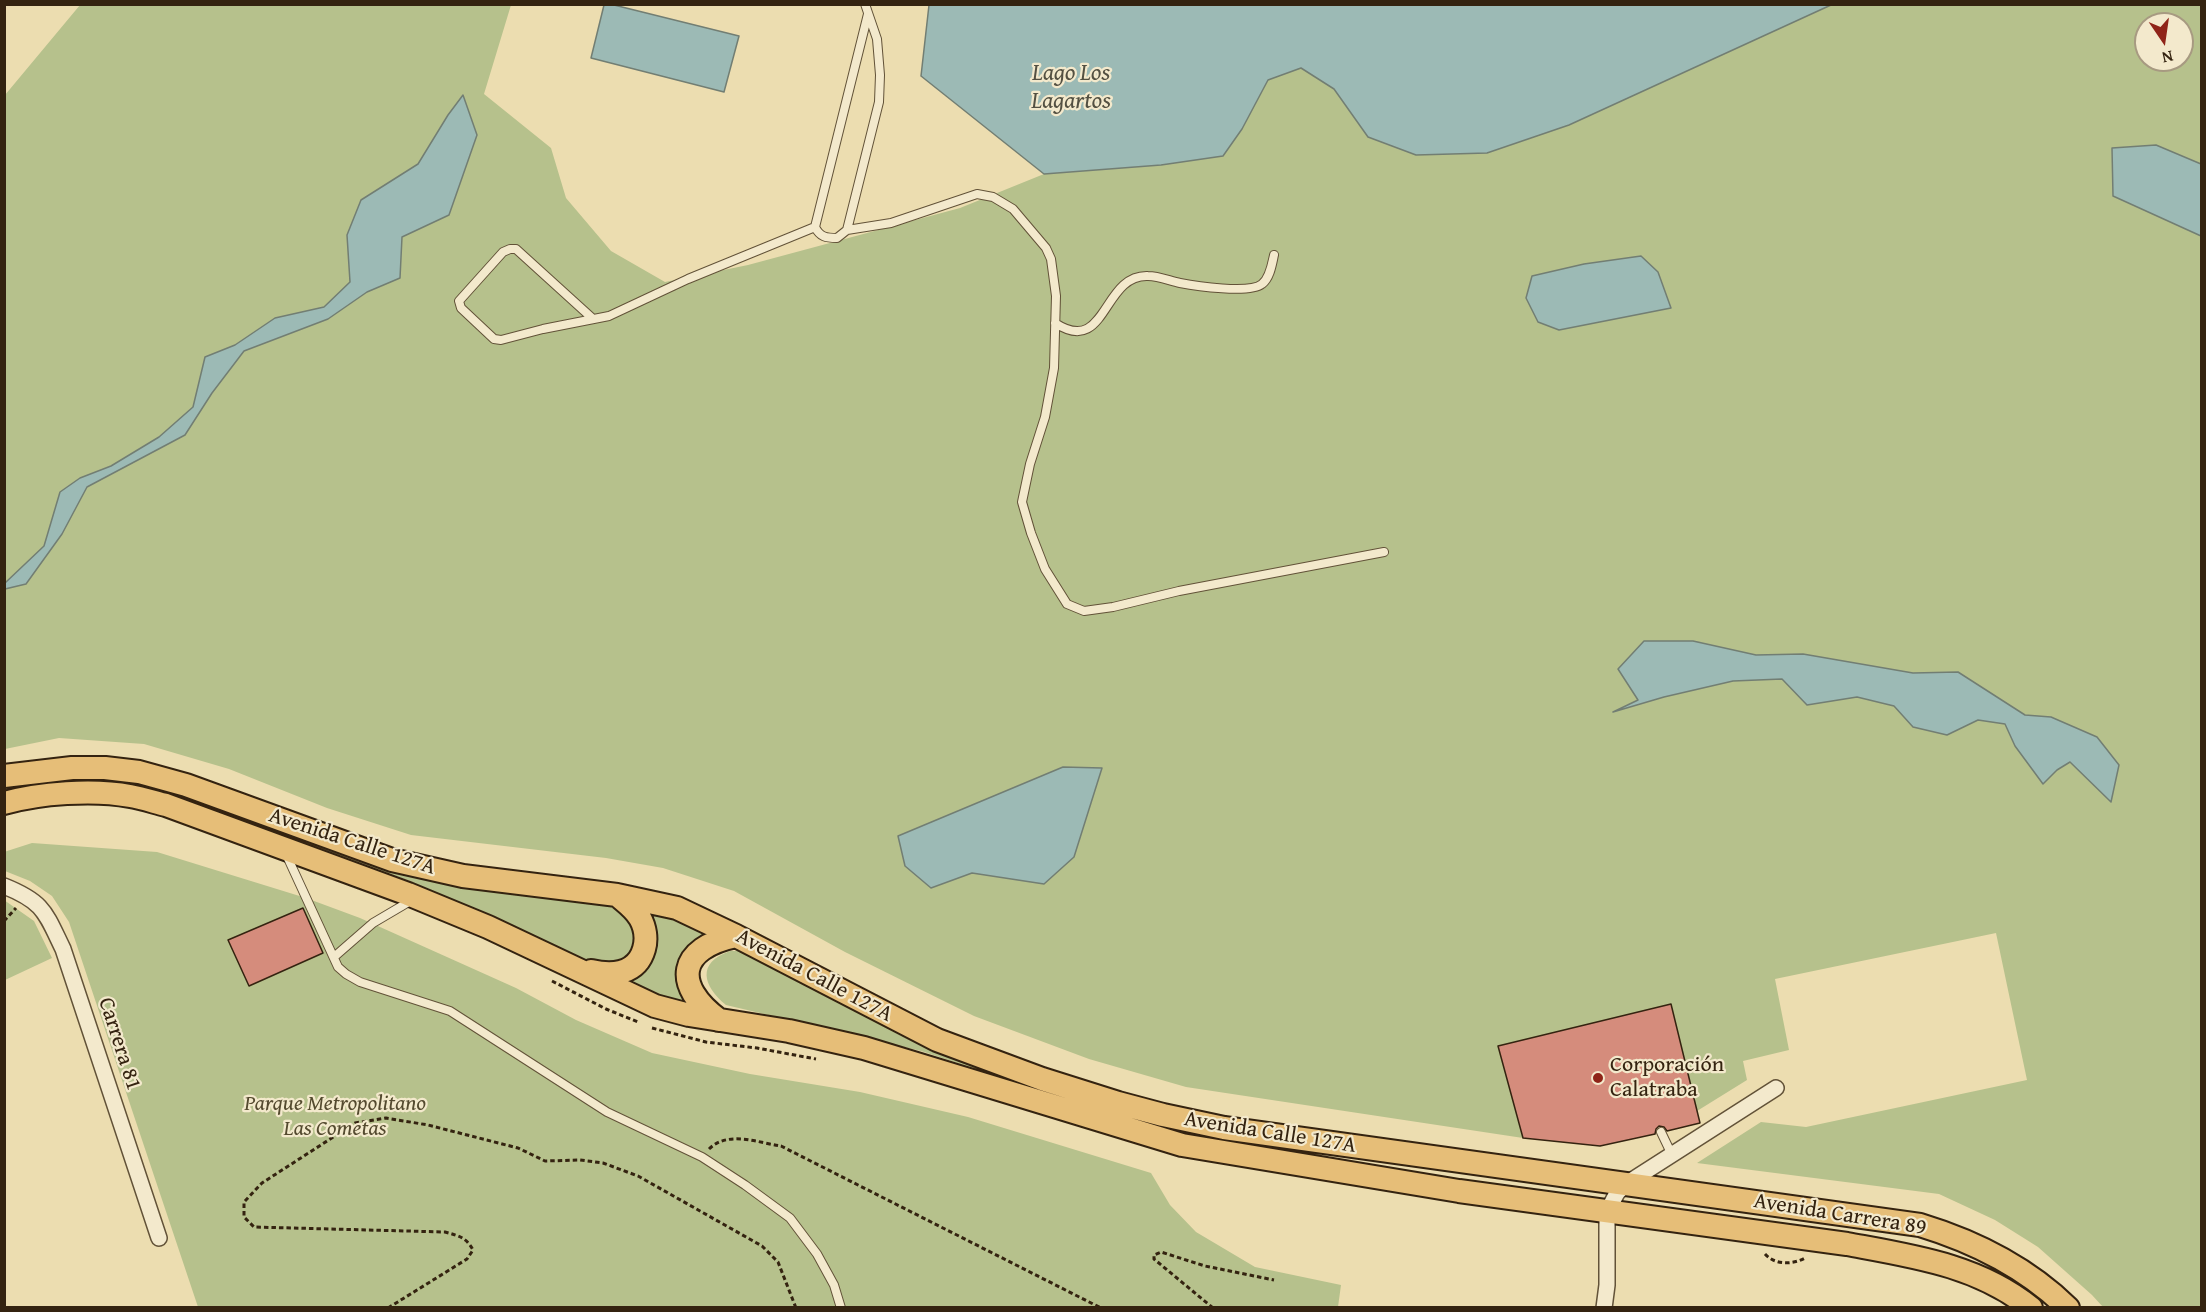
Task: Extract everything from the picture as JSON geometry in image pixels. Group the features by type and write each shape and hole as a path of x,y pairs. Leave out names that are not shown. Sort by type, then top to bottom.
{"main road":[{"name":"Avenida Calle 127A","path":"4,776 72,768 105,768 138,772 186,785 392,860 422,868 509,883 617,895 677,908 937,1040 1042,1079 1162,1115 1224,1128 1626,1184"},
{"name":"Avenida Calle 127A","path":"4,803 46,796 108,793 166,805 416,897 488,927 655,1006 689,1016 789,1030 864,1048 1182,1145 1448,1190 1607,1212"},
{"path":"578,969 618,973 633,968 642,958 646,942 644,926 633,909 617,895"},
{"path":"719,1020 694,998 688,975 690,965 699,951 710,944 736,936"},
{"name":"Avenida Carrera 89","path":"1626,1184 1920,1225 1972,1244 2008,1262 2028,1274 2068,1308"},
{"name":"Avenida Carrera 89","path":"1607,1212 1847,1244 1910,1255 1963,1269 1986,1279 2031,1308"}],"street":[{"name":"Carrera 81","path":"4,886 27,895 44,911 63,949 159,1238"},
{"path":"1604,1308 1607,1212 1617,1193 1626,1184 1776,1088"}],"lane":[{"path":"865,4 877,39 880,75 879,102 847,230 842,236 831,238 819,233 815,227 868,14"},
{"path":"847,230 891,224 977,194 993,197 1013,209 1046,248 1056,297 1054,368 1045,417 1030,464 1022,502 1045,569 1067,604 1084,611 1113,607 1179,591 1384,552"},
{"path":"592,318 516,249 503,252 459,301 461,308 494,339 501,340 609,316 688,279 815,227"},
{"path":"1055,323 1068,332 1077,332 1090,327 1100,319 1121,286 1131,279 1148,276 1181,284 1229,289 1254,288 1262,284 1269,274 1274,255"},
{"path":"283,848 338,967 346,974 360,982 450,1011 607,1112 702,1157 790,1218 817,1254 834,1285 841,1308"},
{"path":"334,957 373,923 416,897"},
{"path":"1661,1132 1672,1155"}],"path":[{"path":"388,1308 467,1259 473,1250 468,1241 445,1232 254,1227 244,1217 244,1202 262,1182 355,1123 386,1118 428,1125 518,1148 545,1161 603,1162 638,1176 762,1246 778,1262 796,1308"},
{"path":"702,1157 713,1145 732,1138 782,1146 1101,1308"},
{"path":"1213,1308 1154,1259 1154,1255 1161,1252 1205,1266 1274,1280"}],"green space":[{"path":"80,5 511,5 484,94 551,148 566,198 611,251 665,282 748,265 960,208 1044,174 1161,165 1242,129 1268,80 1301,68 1334,89 1368,137 1712,57 1831,5 2201,5 2201,1307 2103,1307 2038,1247 1995,1220 1939,1194 1697,1163 1761,1122 1806,1127 2027,1080 1996,933 1775,979 1789,1050 1743,1061 1747,1080 1697,1111 1671,1004 1498,1046 1523,1138 1186,1087 1089,1059 974,1016 845,952 734,891 663,868 606,858 411,835 327,808 229,769 144,744 59,738 5,749 5,95"},
{"path":"79,778 134,781 188,795 412,877 611,905 632,924 635,930 635,944 628,957 619,964 590,964 410,881 188,800 133,787 5,793 4,787"},
{"name":"Parque Metropolitano Las Cometas","path":"32,843 157,852 306,898 360,918 516,988 576,1020 652,1053 750,1074 860,1092 968,1117 1151,1173 1170,1205 1196,1232 1255,1267 1341,1285 1338,1307 198,1307 69,922 52,896 30,881 5,871 4,852"},
{"path":"4,900 34,921 52,958 5,980"},
{"path":"645,908 713,933 703,938 688,1005 623,981"},
{"path":"730,951 741,951 921,1046 1186,1135 1134,1121 921,1051 726,1005 712,990 707,975 712,962"}],"water":[{"name":"Lago Los Lagartos","path":"929,4 1831,5 1569,125 1487,153 1416,155 1368,137 1334,89 1301,68 1268,80 1242,129 1223,156 1161,165 1044,174 921,76"},
{"path":"604,5 614,5 739,36 724,92 591,58"},
{"path":"463,95 477,135 449,215 402,237 400,278 367,292 328,319 244,351 212,393 185,435 87,487 62,534 26,584 5,589 5,583 44,546 60,492 80,478 111,466 159,437 193,407 205,357 235,345 275,318 324,307 350,282 347,235 361,200 418,164"},
{"path":"2156,145 2201,164 2201,236 2113,196 2112,148"},
{"path":"1641,256 1658,272 1671,308 1559,330 1538,322 1526,298 1532,276 1584,264"},
{"path":"1644,641 1693,641 1756,655 1803,654 1913,673 1958,672 2025,715 2051,717 2097,737 2119,765 2111,802 2070,762 2057,770 2043,784 2015,746 2005,724 1978,720 1947,735 1913,727 1894,706 1857,697 1807,705 1782,679 1733,681 1613,712 1638,700 1618,669"},
{"path":"1063,767 1102,768 1074,857 1044,884 972,873 931,888 905,866 898,836"}],"building":[{"path":"303,908 323,953 249,986 228,940"},
{"name":"Corporación Calatraba","path":"1671,1004 1700,1123 1667,1131 1664,1127 1659,1126 1655,1134 1600,1146 1523,1138 1498,1046"}],"place":[{"name":"Corporación Calatraba","path":"1598,1078"}]}
